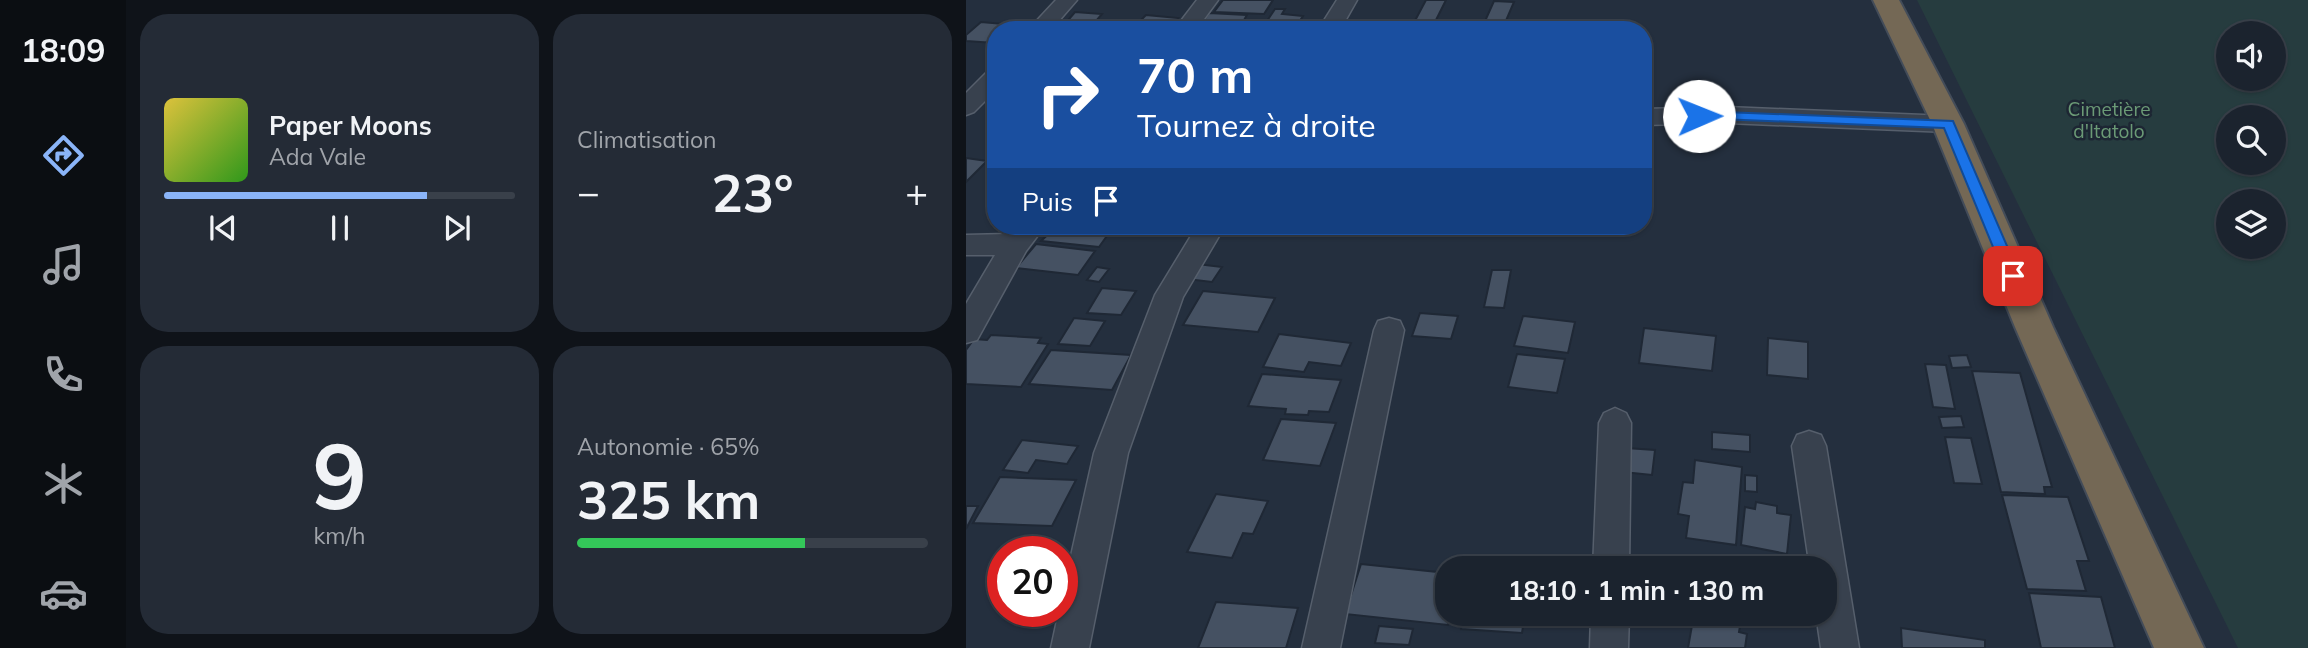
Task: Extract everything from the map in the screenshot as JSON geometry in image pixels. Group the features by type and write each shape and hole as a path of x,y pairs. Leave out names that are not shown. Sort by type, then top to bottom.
{"highway":[{"path":"1886,0 1948,124 2034,327 2179,648"}],"street":[{"path":"1047,21 1067,0"},
{"path":"1192,21 1208,0"},
{"path":"1335,21 1348,0"},
{"path":"966,107 987,85"},
{"path":"1652,117 1727,115 1948,124"},
{"path":"966,245 1023,235"},
{"path":"966,331 1023,235"},
{"path":"1070,648 1111,453 1169,295 1206,235"},
{"path":"1321,648 1389,330"},
{"path":"1611,556 1615,423"},
{"path":"1809,446 1840,648"},
{"path":"1609,648 1610,626"}],"green space":[{"name":"Cimetière d'Itatolo","path":"1917,0 2308,0 2308,648 2238,648"}],"building":[{"path":"1223,0 1273,0 1264,14 1214,12"},
{"path":"1426,0 1446,0 1436,21 1415,21"},
{"path":"1494,1 1514,2 1506,21 1485,21"},
{"path":"1275,9 1285,9 1282,14 1303,16 1300,21 1267,21"},
{"path":"1075,12 1102,14 1096,21 1067,21"},
{"path":"1209,13 1247,15 1243,21 1203,21"},
{"path":"1146,15 1178,18 1175,21 1140,21"},
{"path":"981,22 987,23 987,42 966,41 966,35"},
{"path":"966,158 987,161 966,182"},
{"path":"1047,235 1108,235 1099,247 1041,241"},
{"path":"1036,244 1095,251 1078,275 1016,268"},
{"path":"1197,264 1222,267 1212,282 1187,279"},
{"path":"1097,267 1109,269 1099,282 1087,280"},
{"path":"1492,270 1511,270 1504,308 1484,307"},
{"path":"1102,288 1136,291 1121,315 1087,313"},
{"path":"1203,291 1275,298 1258,332 1183,325"},
{"path":"1420,313 1458,316 1451,339 1412,336"},
{"path":"1523,316 1575,322 1568,353 1514,346"},
{"path":"1074,318 1105,321 1090,346 1058,344"},
{"path":"1644,328 1716,336 1712,371 1639,363"},
{"path":"1279,334 1351,343 1341,366 1309,362 1304,372 1263,367"},
{"path":"991,335 1041,338 1038,343 1048,344 1021,387 966,384 966,350 974,339 987,340"},
{"path":"1768,338 1808,342 1808,379 1767,375"},
{"path":"1051,350 1131,355 1112,390 1029,384"},
{"path":"1517,354 1565,359 1557,393 1508,387"},
{"path":"1967,355 1971,367 1952,368 1949,356"},
{"path":"1925,364 1946,365 1955,409 1933,407"},
{"path":"1972,371 2020,373 2052,487 2044,487 2045,494 2001,492"},
{"path":"1262,374 1341,380 1329,412 1285,414 1286,409 1248,406"},
{"path":"1961,416 1964,427 1942,428 1939,417"},
{"path":"1281,419 1336,423 1320,466 1263,460"},
{"path":"1712,432 1750,435 1750,452 1712,449"},
{"path":"1945,437 1971,438 1982,484 1954,483"},
{"path":"1022,440 1078,446 1067,464 1036,460 1028,473 1003,470"},
{"path":"1626,448 1655,450 1652,475 1623,472"},
{"path":"1695,460 1742,467 1736,545 1686,538 1689,516 1678,514 1683,482 1693,483"},
{"path":"1745,475 1757,476 1757,492 1745,491"},
{"path":"1000,477 1076,480 1052,526 973,523"},
{"path":"1216,494 1268,501 1253,534 1243,533 1232,558 1187,552"},
{"path":"2002,495 2068,497 2089,561 2077,561 2086,591 2027,589"},
{"path":"1756,502 1777,506 1777,513 1791,515 1787,554 1741,545 1745,507 1755,509"},
{"path":"966,506 978,506 966,529"},
{"path":"1361,564 1435,572 1435,624 1345,614"},
{"path":"2029,593 2101,597 2115,648 2041,648"},
{"path":"1216,602 1298,608 1286,648 1198,648"},
{"path":"1379,626 1413,629 1409,645 1375,643"},
{"path":"1462,626 1523,626 1522,633 1461,629"},
{"path":"1692,626 1740,626 1739,632 1747,634 1745,648 1688,648"},
{"path":"1901,628 1985,640 1985,648 1902,648"}],"route":[{"path":"1699,116 1948,124 2013,276"}]}
